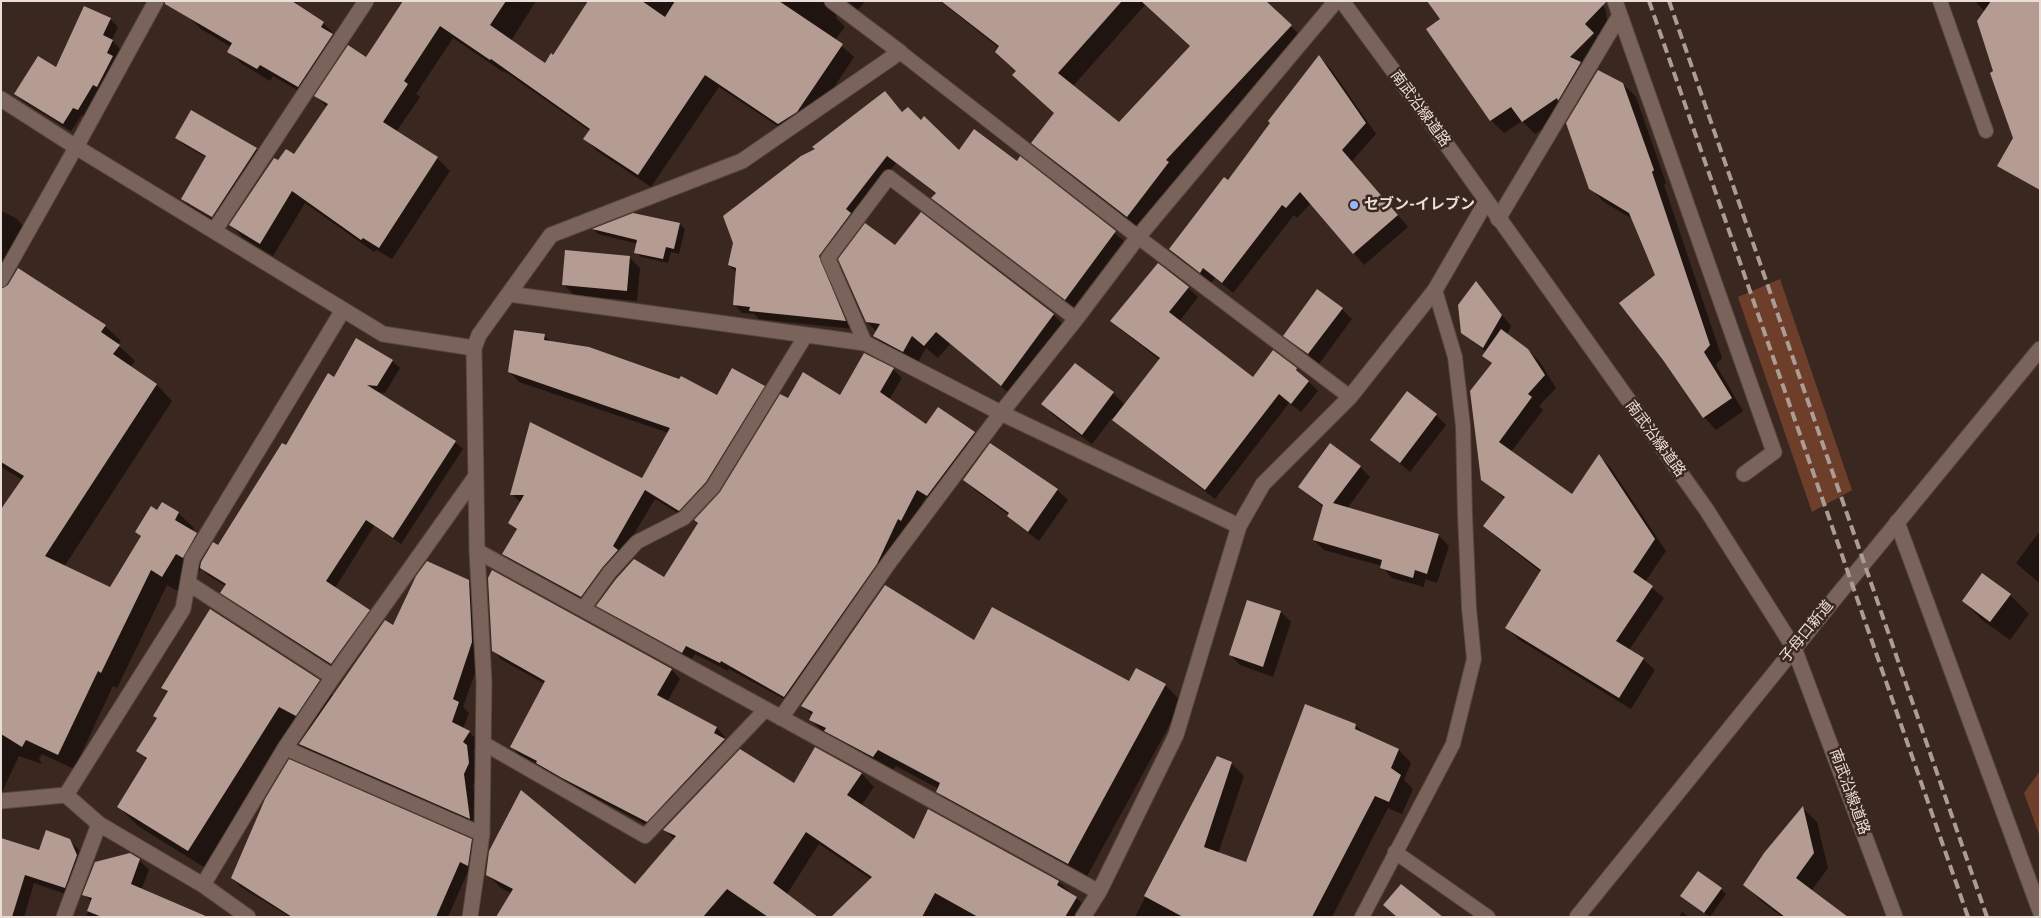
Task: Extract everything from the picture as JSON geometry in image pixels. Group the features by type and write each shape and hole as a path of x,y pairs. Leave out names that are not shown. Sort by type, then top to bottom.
{"street":[{"path":"76,147 156,1"},
{"path":"214,232 366,1"},
{"path":"470,917 482,834 484,682 477,551 474,348 479,335 551,235 742,161 900,52 832,1"},
{"path":"781,718 888,564 1001,413 1138,238 1336,1"},
{"name":"南武沿線道路","path":"1342,1 1706,509 1794,648 1895,917"},
{"path":"1498,219 1618,8"},
{"path":"1618,8 1774,452 1744,474"},
{"path":"1,99 214,232 383,334 474,348"},
{"path":"1083,917 1099,892 1176,735 1239,526 1263,484 1350,396 1435,290 1486,202"},
{"path":"508,294 865,343 1001,413 1239,526"},
{"path":"66,795 182,610 192,559 343,310"},
{"name":"子母口新道","path":"1577,917 1794,648 2040,350"},
{"path":"203,885 285,748 332,677 476,476"},
{"path":"1897,522 2040,910"},
{"path":"477,551 1099,892"},
{"path":"188,583 332,677"},
{"path":"1,801 66,795 100,824 203,885 247,917"},
{"path":"64,917 100,824"}],"lane":[{"path":"1940,1 1986,131"},
{"path":"900,52 1138,238 1350,396"},
{"path":"2,275 76,147"},
{"path":"865,343 828,258 889,176 1076,319"},
{"path":"1362,917 1453,744 1474,659 1466,552 1462,416 1455,357 1435,290"},
{"path":"583,609 609,573 638,542 684,518 713,487 806,335"},
{"path":"483,743 644,836 766,709"},
{"path":"285,748 482,834"},
{"path":"1395,852 1488,917"}],"shaded area":[{"path":"1780,279 1852,490 1812,512 1738,297"},
{"path":"2040,771 2040,837 2024,793"}],"building":[{"path":"165,1 292,1 324,22 321,27 333,34 298,87 260,65 257,69 227,52 232,43 165,4"},
{"path":"403,1 506,1 490,25 545,63 551,53 553,55 588,1 642,1 665,17 675,1 779,1 843,44 797,112 778,124 705,75 638,175 583,139 590,129 491,59 440,26 404,81 408,84 383,122 438,157 379,248 363,238 361,240 292,191 260,244 229,225 274,158 278,160 286,149 294,154 328,104 314,96 348,45 366,57"},
{"path":"941,1 1122,1 1058,73 1119,122 1190,46 1141,1 1266,1 1292,25 1166,160 1169,162 1127,217 1031,143 1054,113 1012,75 1016,71 995,52 999,46"},
{"path":"1427,1 1606,2 1585,24 1594,33 1570,57 1581,62 1558,101 1557,98 1522,122 1511,107 1490,121 1426,29 1440,19"},
{"path":"1991,1 2040,1 2040,190 1997,166 2013,138 1990,73 1993,71 1977,21"},
{"path":"84,6 111,18 103,35 113,40 107,53 113,56 97,87 93,85 78,110 73,108 63,124 14,94 38,56 56,67"},
{"path":"1319,55 1366,123 1342,150 1398,215 1353,254 1300,192 1286,208 1282,205 1222,283 1203,268 1200,273 1169,249 1224,177 1228,180 1270,123 1268,121"},
{"path":"1598,70 1623,83 1654,170 1652,172 1710,345 1704,352 1732,398 1703,418 1663,360 1619,303 1655,275 1629,213 1589,189 1566,123"},
{"path":"885,91 902,112 908,107 921,120 924,116 959,150 974,129 1017,161 1020,156 1116,231 1065,300 931,198 936,193 887,156 846,209 851,213 819,256 846,321 749,311 750,307 733,305 736,268 728,265 733,243 723,216 801,156 815,149 812,147"},
{"path":"191,110 257,148 212,217 181,199 206,156 175,138"},
{"path":"921,212 1054,314 1001,386 936,332 924,346 912,336 903,352 873,336 880,324 866,322 838,259 865,223 895,245"},
{"path":"633,213 680,223 674,249 666,247 663,259 634,253 637,240 592,229"},
{"path":"565,250 630,256 627,291 562,285"},
{"path":"1158,263 1189,287 1169,312 1253,377 1273,350 1297,368 1296,370 1309,381 1291,404 1279,394 1205,490 1112,420 1160,358 1110,321"},
{"path":"18,268 106,325 101,332 120,345 113,354 157,384 45,556 110,587 141,536 135,532 151,506 157,510 162,502 179,512 175,520 197,533 183,558 176,554 162,577 151,570 101,673 98,671 58,755 26,740 22,747 1,734 1,509 24,476 1,462 1,289 8,285"},
{"path":"1476,281 1502,315 1483,348 1461,333 1458,305"},
{"path":"1317,289 1343,308 1308,354 1283,336"},
{"path":"1501,329 1528,349 1545,375 1528,394 1532,397 1499,442 1572,494 1599,454 1655,539 1633,572 1653,586 1616,641 1644,658 1619,698 1505,628 1541,570 1483,526 1505,497 1481,480 1470,391 1492,363 1482,356"},
{"path":"514,330 545,334 544,340 589,347 679,379 681,376 717,395 732,368 765,386 706,482 679,511 645,490 613,546 618,550 581,597 502,554 517,529 508,523 524,495 510,495 530,422 642,478 670,428 508,372"},
{"path":"356,338 393,360 377,386 367,385 456,441 393,538 366,520 326,581 370,610 331,664 220,593 226,584 200,568 201,562 213,542 218,545 282,443 286,445 328,373 334,377"},
{"path":"864,353 894,368 880,392 926,424 938,407 975,432 927,496 917,490 901,521 898,519 877,564 784,697 721,661 720,663 686,646 682,653 596,606 634,559 664,577 698,523 694,520 720,492 780,394 788,398 803,372 840,395"},
{"path":"1075,363 1114,392 1082,435 1041,404"},
{"path":"1407,391 1437,414 1400,463 1370,440"},
{"path":"990,443 1058,489 1028,532 1007,516 1009,513 963,480"},
{"path":"1330,443 1361,466 1333,503 1439,534 1427,574 1415,570 1413,578 1380,568 1382,560 1313,540 1323,505 1298,487"},
{"path":"427,561 469,580 472,642 453,699 459,702 452,722 470,731 463,742 467,745 469,763 464,774 470,819 299,744 385,620 393,625 416,576"},
{"path":"492,570 672,669 657,695 717,727 714,733 725,739 647,822 562,778 536,763 537,761 510,747 545,681 492,651 488,578"},
{"path":"1982,573 2011,594 1990,622 1962,601"},
{"path":"885,585 974,640 992,607 1129,681 1136,668 1166,684 1068,864 936,792 940,783 878,750 873,757 824,731 826,728 809,720 813,712 801,706"},
{"path":"1247,600 1281,611 1263,667 1229,655"},
{"path":"210,609 320,680 296,716 279,707 188,851 117,807 147,758 136,751 157,718 153,716 168,691 161,688"},
{"path":"1305,704 1356,724 1355,729 1399,749 1391,768 1401,775 1389,802 1375,796 1312,917 1183,917 1144,896 1217,756 1232,762 1204,847 1246,862"},
{"path":"815,747 862,773 847,795 914,839 928,809 1059,881 1057,885 1077,897 1065,917 978,917 935,893 922,917 831,917 872,877 806,832 773,883 818,917 768,917 727,889 703,917 496,917 513,889 486,875 489,851 521,790 635,884 676,836 663,830 740,749 794,783"},
{"path":"289,759 472,839 468,866 460,862 436,917 292,917 231,878 265,799"},
{"path":"1803,806 1814,853 1796,878 1848,917 1785,917 1743,885 1764,853"},
{"path":"46,830 70,839 77,855 65,888 25,875 12,917 1,917 1,838 39,850"},
{"path":"130,853 140,859 131,884 208,917 102,917 87,911 92,898 82,895 95,862"},
{"path":"1698,871 1722,888 1704,913 1680,896"},
{"path":"1401,884 1443,917 1397,917 1383,905"}],"railway":[{"path":"1649,1 1968,917"},
{"path":"1669,1 1987,917"}],"place":[{"name":"セブン-イレブン","path":"1354,205"}]}
